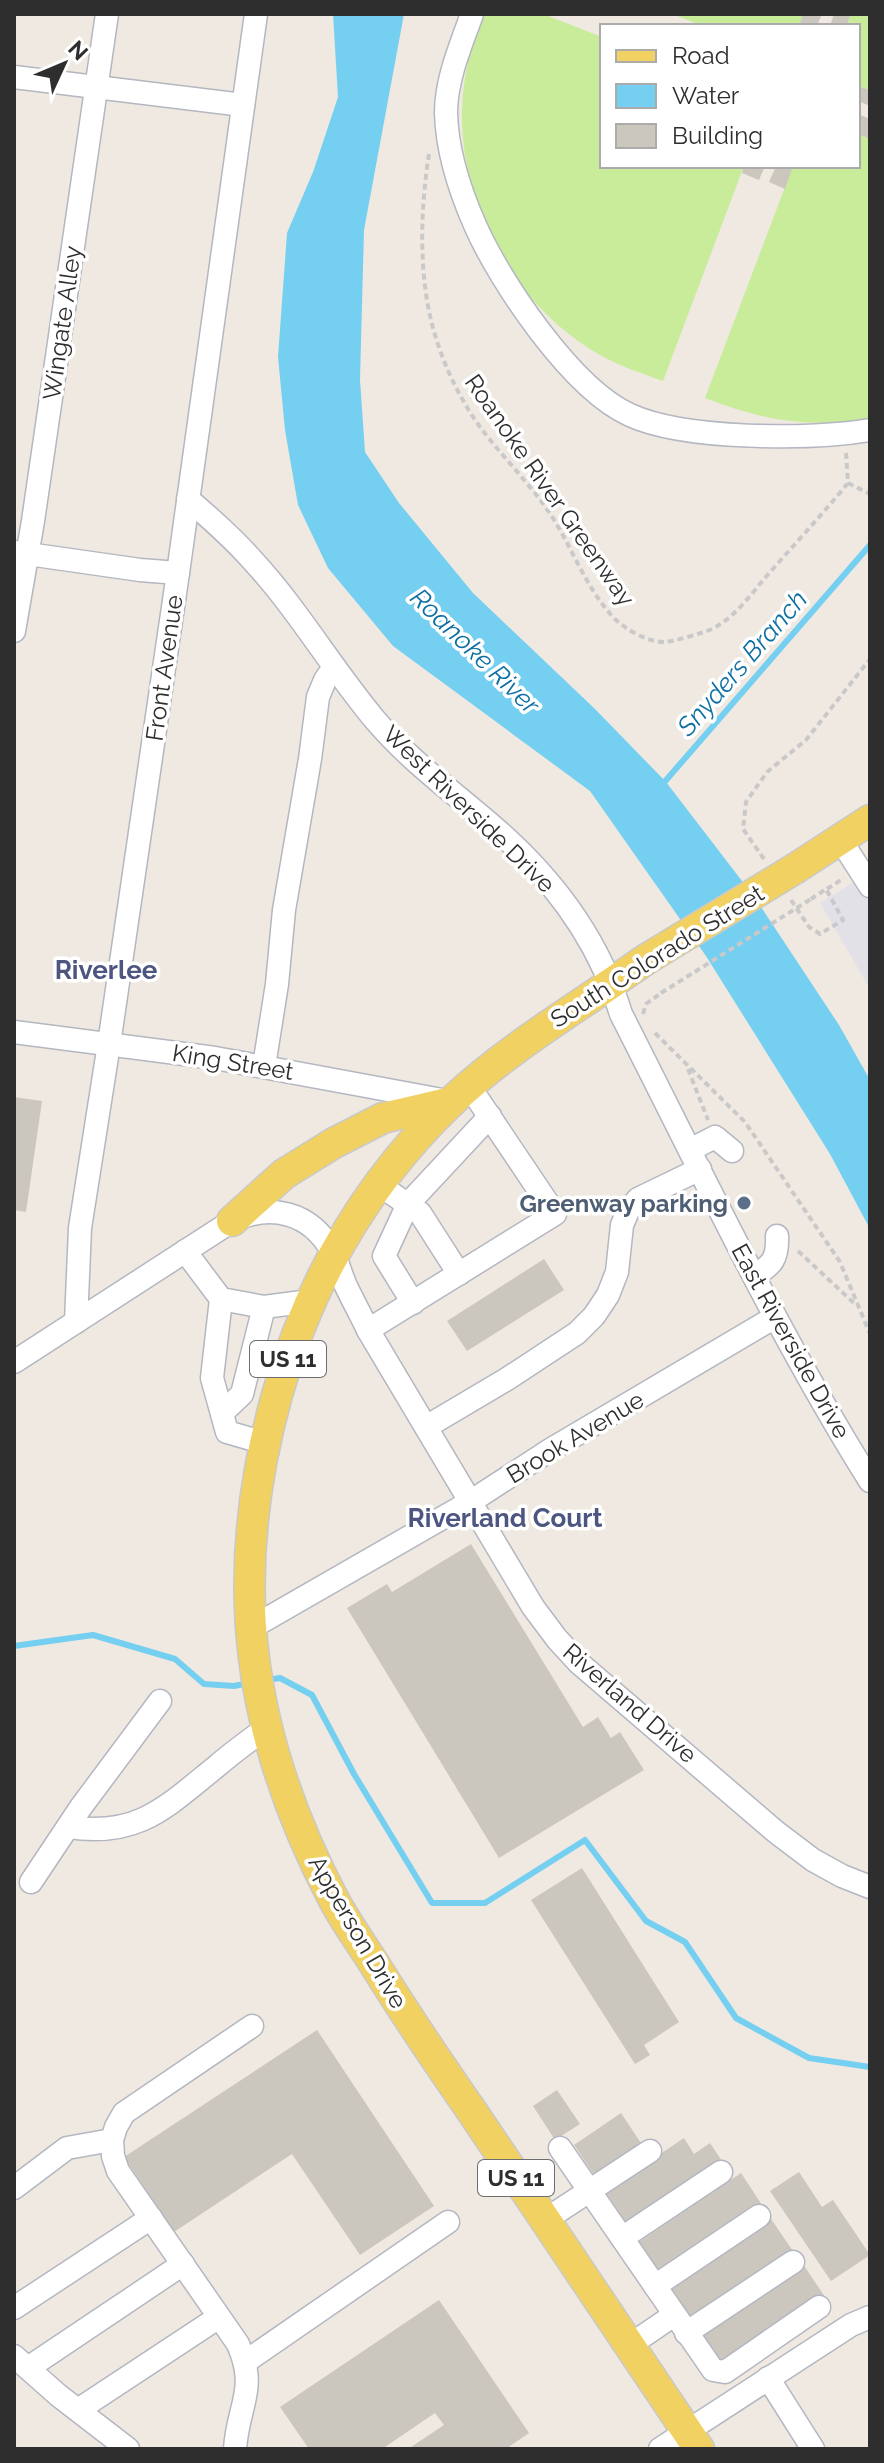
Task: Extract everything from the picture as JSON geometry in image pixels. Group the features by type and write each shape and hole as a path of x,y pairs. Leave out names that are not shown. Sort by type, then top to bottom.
{"main road":[{"name":"South Colorado Street","path":"460,1094 537,1032 645,960 870,820"},
{"name":"Apperson Drive","path":"460,1094 415,1139 378,1184 333,1253 310,1301 284,1372 265,1443 250,1546 253,1663 266,1728 282,1781 301,1831 337,1905 400,2005 693,2439"},
{"path":"232,1221 284,1174 334,1143 383,1118 460,1094"}],"street":[{"name":"Wingate Alley","path":"14,631 21,553 107,14"},
{"name":"Front Avenue","path":"76,1322 80,1228 178,573 256,14"},
{"path":"472,14 457,56 447,101 448,132 460,184 484,244 518,299 559,355 610,403 652,424 748,435 845,434 870,430"},
{"path":"14,77 243,105"},
{"name":"West Riverside Drive","path":"188,499 255,562 376,721 411,758 533,864 572,910 612,983"},
{"path":"21,553 178,573"},
{"path":"264,1066 277,984 285,898 318,697 334,667"},
{"path":"840,839 870,886"},
{"name":"East Riverside Drive","path":"612,983 621,1014 775,1317 870,1481"},
{"name":"King Street","path":"14,1032 460,1094"},
{"path":"368,1330 555,1214 490,1116 460,1094"},
{"path":"413,1303 384,1256 408,1204 490,1116"},
{"path":"426,1427 577,1333 594,1316 608,1295 617,1272 622,1225 628,1211 638,1199 723,1144"},
{"path":"378,1184 420,1213 459,1274"},
{"path":"14,1362 232,1221 248,1214 262,1211 293,1216 309,1225 333,1253"},
{"path":"754,1276 770,1266 777,1242"},
{"path":"185,1251 221,1299 264,1307 310,1301"},
{"name":"Riverland Drive","path":"333,1253 368,1330 533,1607 557,1639 579,1663 776,1832 813,1860 870,1887"},
{"path":"221,1299 212,1378 227,1432 265,1443"},
{"path":"222,1413 242,1394 264,1307"},
{"name":"Brook Avenue","path":"251,1628 470,1502 550,1450 775,1317"},
{"path":"31,1882 160,1701"},
{"path":"68,1827 128,1825 152,1816 266,1728"},
{"path":"235,2449 248,2376 238,2344 118,2171 112,2140 116,2127 131,2107 252,2026"},
{"path":"14,2188 67,2148 112,2140"},
{"path":"560,2148 713,2370 725,2372 819,2307"},
{"path":"545,2220 650,2151"},
{"path":"622,2238 721,2172"},
{"path":"655,2286 759,2216"},
{"path":"14,2308 151,2218"},
{"path":"245,2362 448,2222"},
{"path":"630,2345 680,2324 793,2262"},
{"path":"128,2449 21,2362 183,2264"},
{"path":"78,2410 219,2317"},
{"path":"660,2449 693,2439 768,2378 851,2325 870,2317"},
{"path":"768,2378 813,2449"}],"path":[{"name":"Roanoke River Greenway","path":"430,149 425,179 424,292 444,362 460,396 481,428 551,514 581,569 618,621 634,633 666,642 712,629 743,605 848,483"},
{"path":"845,434 848,483 870,494"},
{"path":"642,1020 646,1004 661,993 811,899 826,889 843,920 820,934 809,927 783,874 743,829 746,802 767,772 806,740 870,659"},
{"path":"653,1031 745,1122 840,1262 870,1334"},
{"path":"686,1064 723,1144"},
{"path":"777,1242 794,1247 859,1307"}],"shaded area":[{"path":"870,872 870,989 820,903"}],"green space":[{"path":"481,14 543,14 600,36 600,168 743,168 663,381 608,359 562,328 536,304 496,246 470,180 464,145 462,110 471,49"},
{"path":"672,14 803,14 800,24 698,24"},
{"path":"851,14 870,14 870,90 860,87 860,24 847,24"},
{"path":"860,135 870,139 870,421 825,423 786,420 705,398 792,168 860,168"}],"water":[{"name":"Roanoke River","path":"333,14 404,14 364,230 360,380 365,452 399,503 473,593 595,709 666,782 755,898 839,1025 870,1080 870,1229 830,1154 706,956 590,791 393,646 328,568 298,505 285,430 278,357 287,233 313,172 338,97"}],"building":[{"path":"803,14 822,14 818,24 800,24"},
{"path":"834,14 851,14 847,24 831,24"},
{"path":"860,87 870,90 870,106 860,102"},
{"path":"860,115 870,119 870,139 860,135"},
{"path":"743,168 764,168 759,180 742,173"},
{"path":"775,168 792,168 785,189 769,182"},
{"path":"14,1097 42,1101 26,1212 14,1210"},
{"path":"544,1259 564,1290 467,1351 447,1321"},
{"path":"471,1544 583,1727 598,1717 611,1738 620,1732 644,1770 499,1858 347,1608 387,1584 392,1592"},
{"path":"582,1868 679,2022 644,2045 650,2055 635,2064 531,1900"},
{"path":"317,2030 434,2206 360,2255 292,2154 174,2232 124,2157"},
{"path":"557,2090 580,2124 555,2140 533,2106"},
{"path":"621,2113 643,2146 596,2178 574,2145"},
{"path":"684,2138 694,2154 710,2143 722,2161 627,2224 605,2191"},
{"path":"799,2172 822,2207 833,2200 870,2255 831,2281 770,2191"},
{"path":"741,2173 762,2205 661,2274 639,2242"},
{"path":"771,2219 793,2251 691,2320 669,2288"},
{"path":"803,2264 825,2297 722,2366 700,2334"},
{"path":"439,2300 529,2433 506,2449 408,2449 444,2425 435,2413 382,2449 309,2449 280,2407"}],"waterway":[{"name":"Snyders Branch","path":"661,786 870,545"},
{"path":"14,1646 93,1635 175,1659 204,1684 234,1686 249,1683"},
{"path":"267,1680 280,1678 312,1695 354,1774 432,1903 485,1903 585,1840 646,1921 685,1942 736,2018 809,2058 870,2067"}],"place":[{"name":"Greenway parking","path":"744,1203"}],"district":[{"name":"Riverlee","path":"106,970"},
{"name":"Riverland Court","path":"505,1518"}]}
